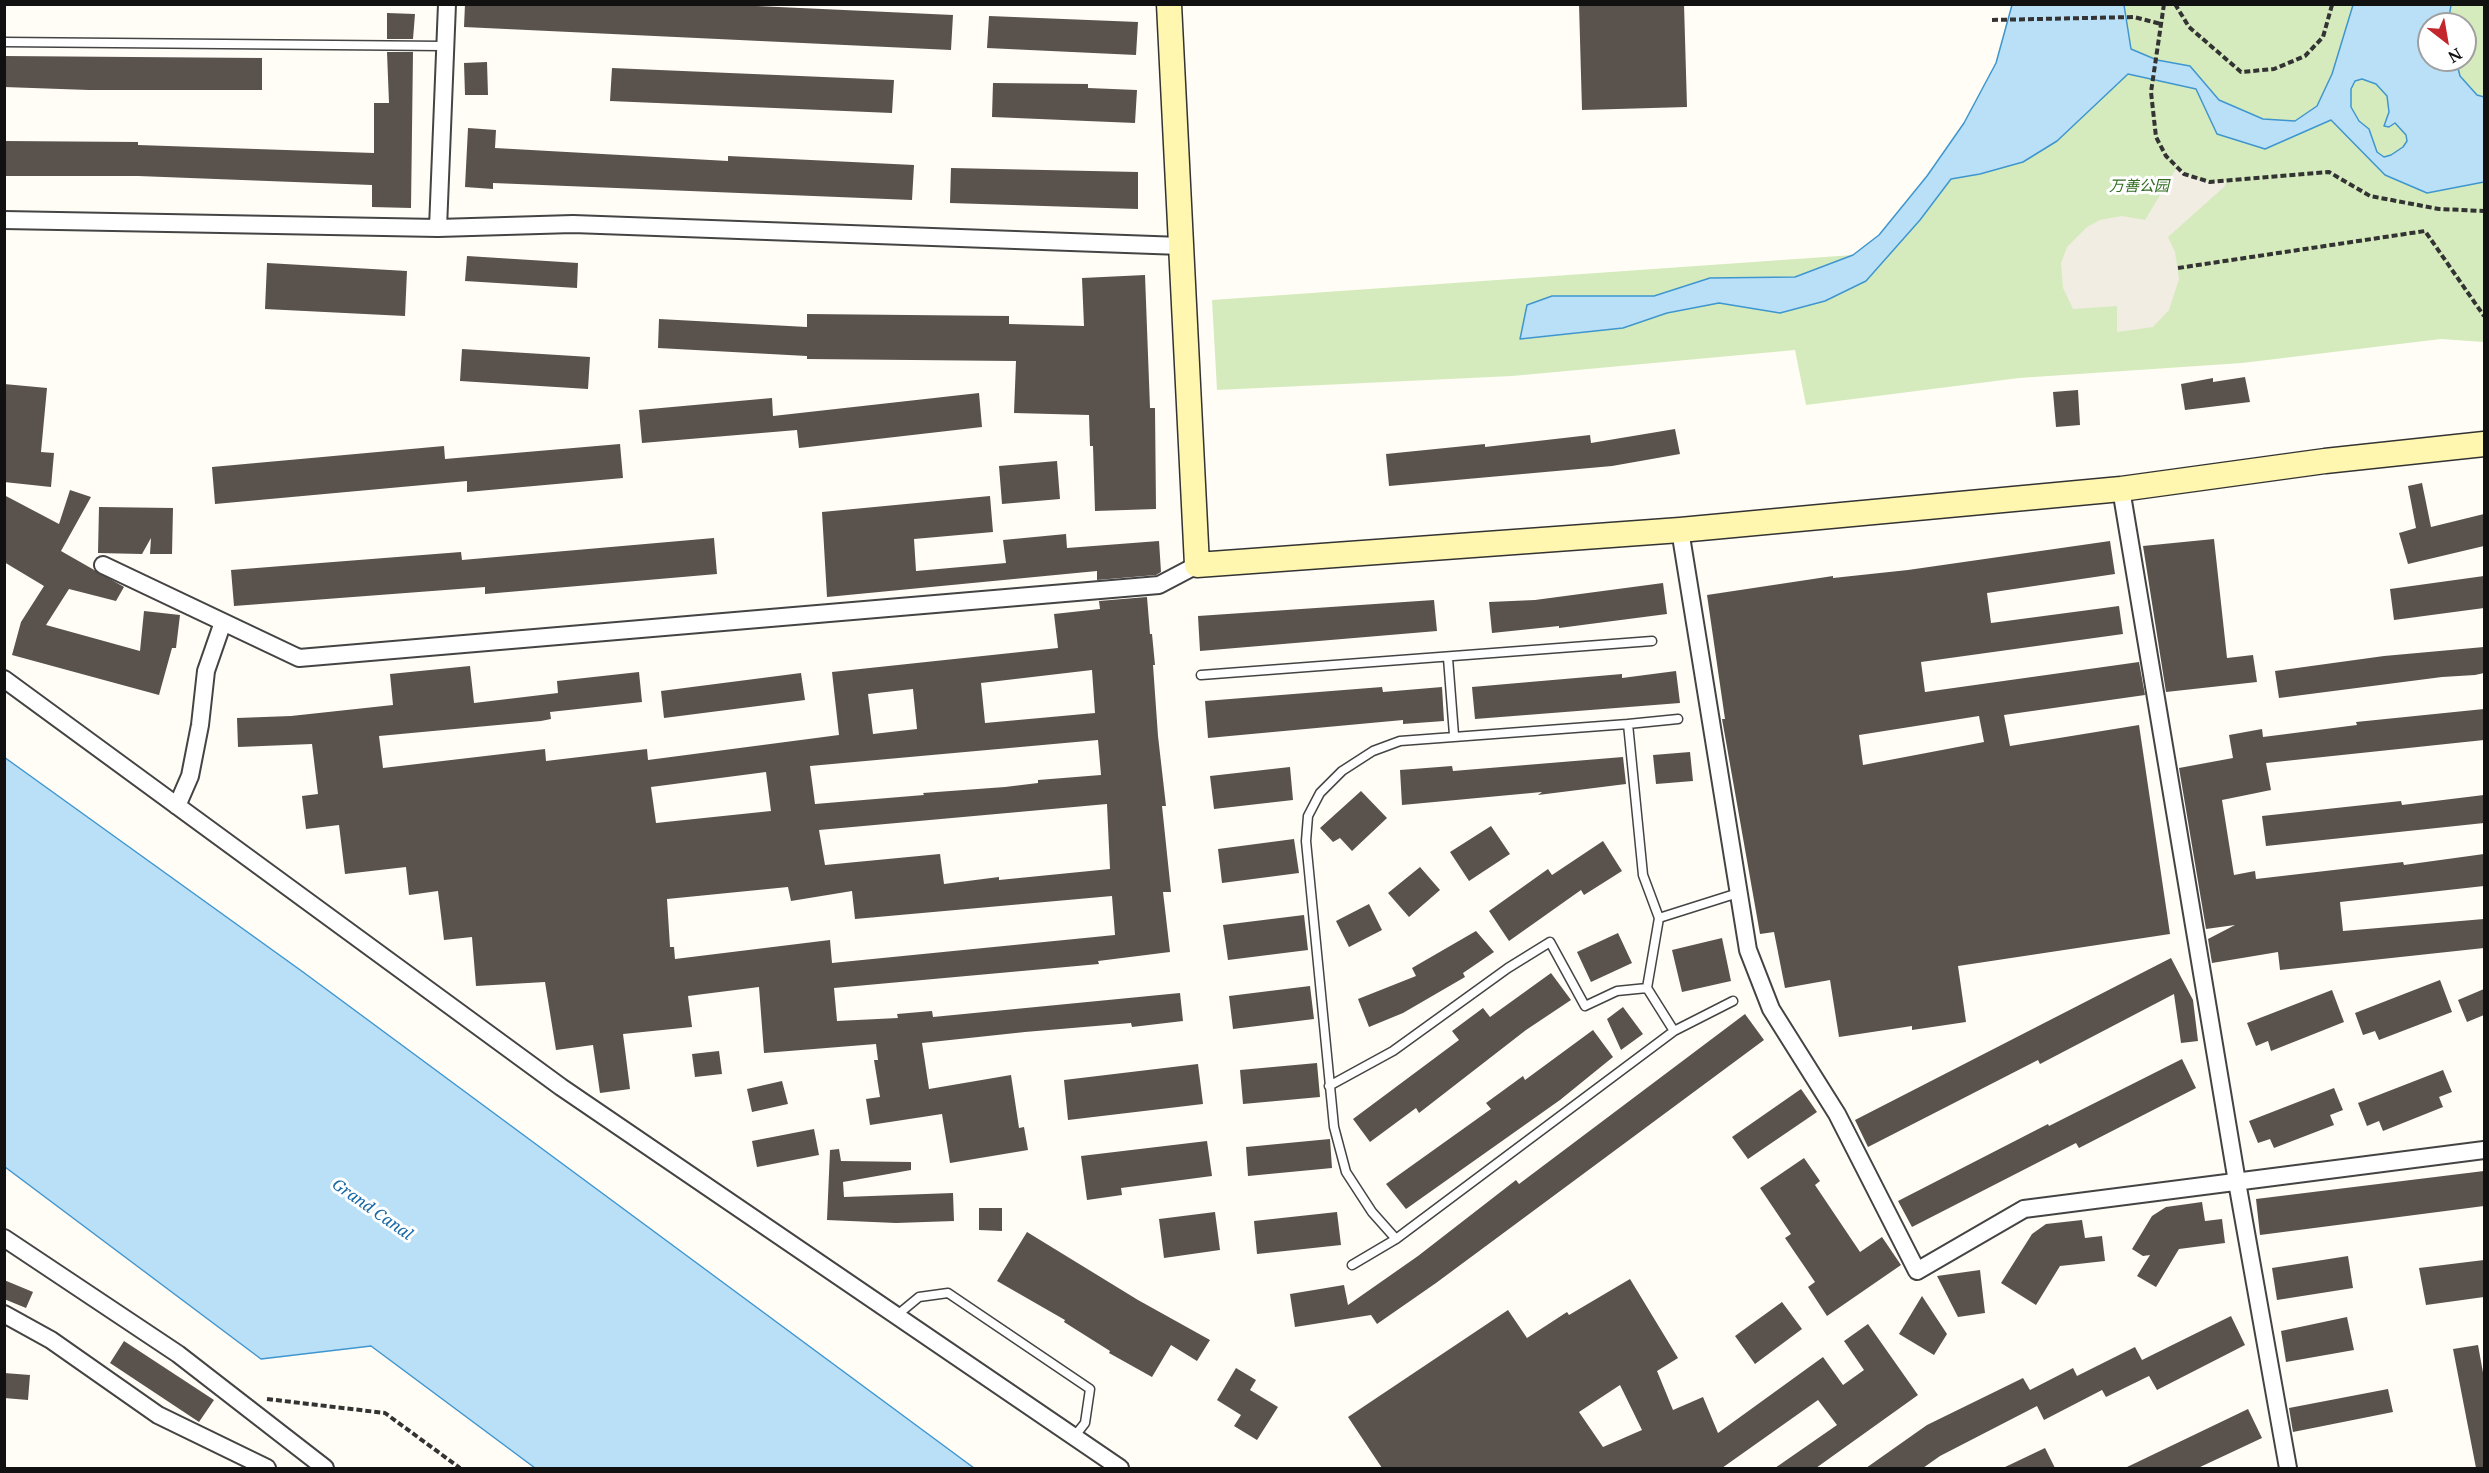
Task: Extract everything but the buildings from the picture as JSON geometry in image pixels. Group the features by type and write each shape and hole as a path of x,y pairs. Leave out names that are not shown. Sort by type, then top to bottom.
{"street":[{"path":"438,228 443,46 447,4"},
{"path":"1169,4 1197,565"},
{"path":"4,220 438,228 573,224 1181,246"},
{"path":"103,566 298,658 1159,585 1197,565 1680,530 2121,489 2325,461 2484,444"},
{"path":"2121,489 2237,1182 2288,1468"},
{"path":"1680,530 1748,950 1771,1010 1837,1114 1917,1271 2024,1209 2484,1150"},
{"path":"177,806 190,776 200,725 206,671 223,622"},
{"path":"4,679 551,1080 1120,1468"},
{"path":"4,1238 178,1354 325,1468"},
{"path":"4,1314 51,1340 158,1415 267,1468"}],"lane":[{"path":"4,42 443,46"},
{"path":"1201,675 1652,641"},
{"path":"1448,658 1454,735"},
{"path":"1396,1239 1372,1212 1346,1172 1334,1127 1306,841 1308,816 1320,794 1342,771 1373,751 1400,741 1678,719"},
{"path":"1628,724 1643,875 1659,918 1647,988 1674,1031"},
{"path":"1659,918 1738,892"},
{"path":"1329,1086 1393,1051 1508,968 1550,942 1585,1006 1617,991 1647,988"},
{"path":"1352,1265 1396,1239 1674,1031 1733,1001"},
{"path":"896,1316 919,1297 948,1293 1090,1389 1085,1423 1074,1437"}],"path":[{"path":"2164,4 2151,92 2156,137 2166,156 2184,174 2194,179 2210,182 2330,172 2370,196 2439,209 2484,211"},
{"path":"2175,4 2189,27 2241,72 2274,69 2305,56 2323,37 2332,5"},
{"path":"1992,20 2134,17 2162,24"},
{"path":"2178,268 2425,231 2484,316"},
{"path":"247,1408 263,1399 385,1413 460,1468"}],"green space":[{"name":"万善公园","path":"2012,5 2484,5 2484,342 2441,339 2242,363 2019,378 1806,405 1795,350 1512,376 1217,390 1212,300 1853,255 1879,235 1927,176 1964,123 1996,63"}],"shaded area":[{"path":"2177,167 2195,179 2210,182 2227,181 2224,187 2168,237 2175,252 2179,279 2169,310 2153,327 2117,332 2117,306 2073,309 2063,288 2061,263 2067,247 2087,227 2100,220 2122,216 2145,220"}],"water":[{"path":"2012,5 2124,5 2131,49 2157,60 2190,66 2219,100 2263,119 2295,121 2317,106 2332,74 2353,5 2451,5 2450,12 2417,12 2417,72 2459,72 2477,95 2484,97 2484,182 2427,193 2385,175 2331,120 2265,149 2217,134 2196,89 2128,74 2057,141 2023,162 1951,179 1920,220 1866,281 1825,301 1780,313 1719,303 1667,313 1623,328 1520,339 1527,305 1552,296 1654,296 1710,278 1795,277 1853,255 1879,235 1927,176 1964,123 1996,63","holes":["2362,79 2376,84 2387,96 2389,112 2384,126 2389,127 2395,123 2406,135 2407,141 2403,147 2384,157 2377,152 2369,129 2359,121 2351,107 2351,89 2355,81"]},
{"name":"Grand Canal","path":"4,757 303,972 974,1468 535,1468 371,1346 261,1359 5,1167"}]}
